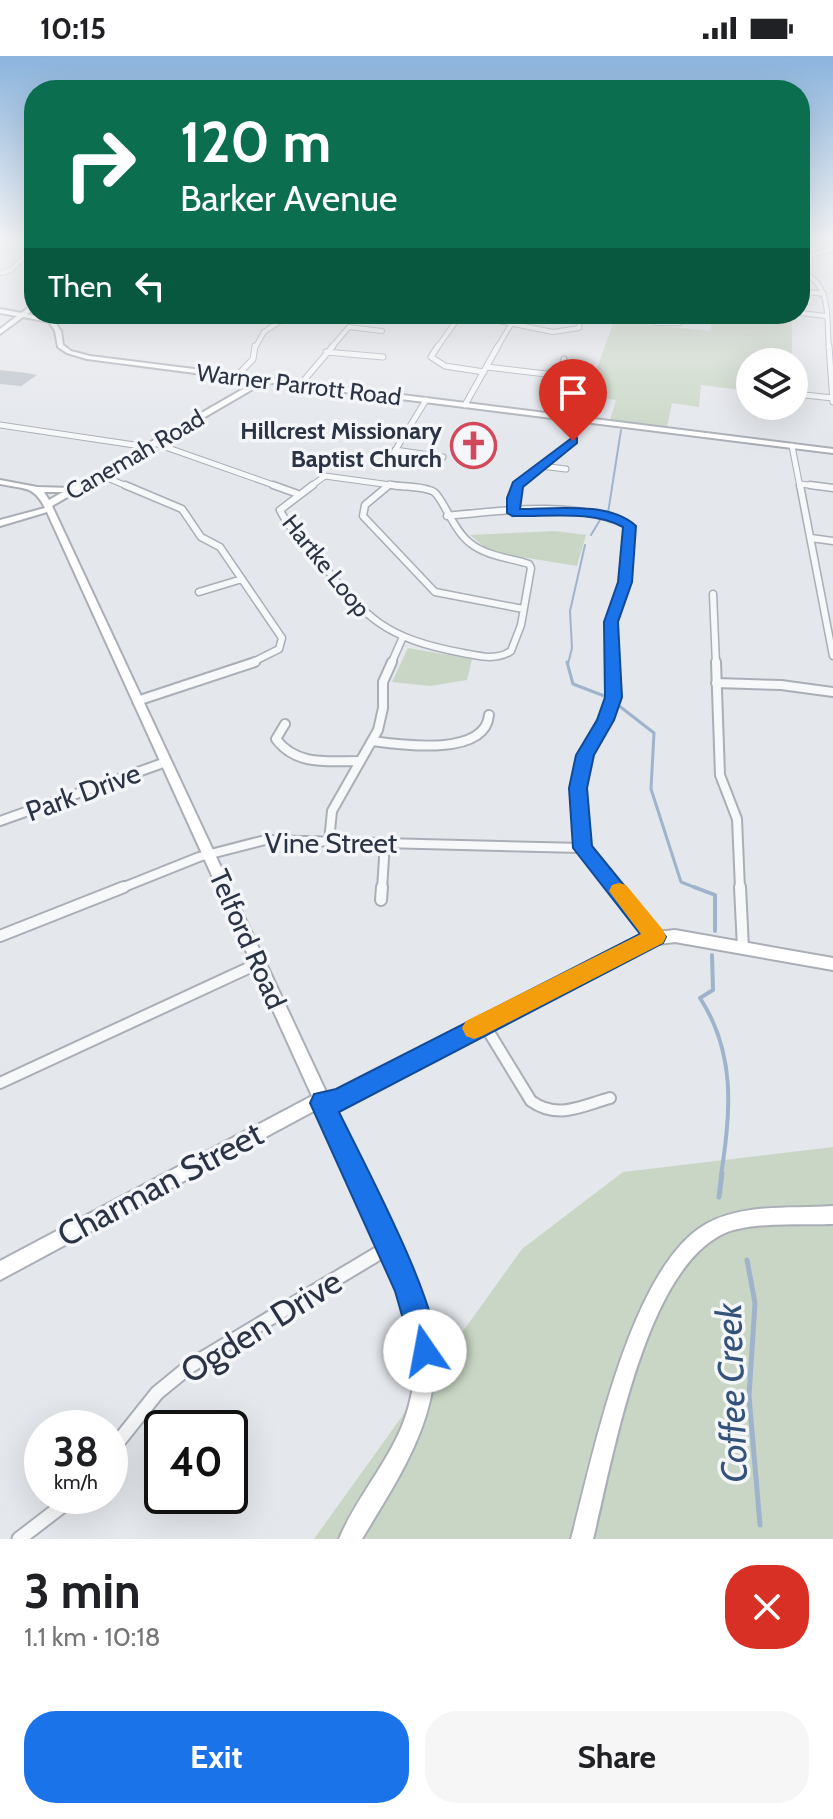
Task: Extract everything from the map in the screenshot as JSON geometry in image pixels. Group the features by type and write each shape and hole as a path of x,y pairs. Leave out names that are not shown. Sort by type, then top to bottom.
{"street":[{"path":"808,396 833,399 825,307"},
{"path":"0,311 24,314"},
{"path":"810,314 826,316"},
{"path":"0,332 24,315"},
{"name":"Warner Parrott Road","path":"53,324 58,331 60,346 73,354 833,451"},
{"path":"236,377 253,359 261,336 277,324"},
{"path":"455,324 431,357 445,366 552,374 563,370 564,359"},
{"path":"507,324 567,332 579,328 580,324"},
{"path":"465,405 511,325"},
{"path":"300,385 349,327 382,331"},
{"path":"326,352 383,357"},
{"name":"Canemah Road","path":"0,523 48,507 264,380"},
{"path":"390,459 426,400"},
{"path":"513,513 513,498 518,485 573,441 581,420"},
{"path":"0,425 151,445 298,494"},
{"path":"792,446 833,656"},
{"path":"395,450 443,457"},
{"path":"541,466 566,469"},
{"path":"100,475 179,506 201,537 220,547 282,638 279,649 264,659 137,701"},
{"name":"Hartke Loop","path":"325,476 435,492 447,516 480,551 529,564 531,568 515,645 502,656 464,653 402,639 361,614 281,515 280,508 298,494 325,476"},
{"path":"0,482 37,489 74,489"},
{"path":"390,484 365,505 363,516 428,587 455,598 523,609"},
{"path":"800,484 833,488"},
{"name":"Telford Road","path":"37,489 210,855 389,1247 421,1328 424,1380 414,1421 350,1539"},
{"path":"447,516 563,511 606,516 626,522 631,532 625,582 611,622 613,697 579,774 582,848 655,937 675,936 833,964"},
{"path":"811,538 833,541"},
{"path":"199,592 242,579"},
{"path":"713,594 720,775 737,819 743,948"},
{"path":"329,841 332,811 372,741 382,716 383,682 402,639"},
{"path":"716,683 781,685 833,692"},
{"path":"372,741 409,745 462,742 479,737 488,727 489,715"},
{"path":"285,724 276,739 288,755 302,759 358,761"},
{"name":"Park Drive","path":"0,821 166,762"},
{"name":"Vine Street","path":"0,936 210,855 265,840 582,848"},
{"path":"381,900 385,842"},
{"name":"Charman Street","path":"0,1271 310,1104 338,1101 483,1023 655,937"},
{"path":"0,1083 259,963"},
{"path":"483,1023 531,1101 542,1111 564,1113 581,1104 610,1098"},
{"path":"582,1539 630,1363 655,1295 680,1254 703,1234 728,1223 833,1215"},
{"name":"Ogden Drive","path":"128,1429 157,1393 190,1366 389,1247"},
{"path":"19,1539 52,1514"}],"green space":[{"path":"613,324 710,331 712,324 792,324 792,348 736,348 736,389 701,385 699,407 672,403 667,427 610,420 616,400 587,396"},
{"path":"555,531 586,535 577,566 491,552 470,535"},
{"path":"408,648 472,659 467,680 430,686 392,682"},
{"path":"833,1147 833,1539 314,1539 522,1249 623,1172"}],"building":[{"path":"0,370 37,375 21,386 0,384"},
{"name":"Hillcrest Missionary Baptist Church","path":"469,435 492,438 483,456 460,453"}],"waterway":[{"name":"Coffee Creek","path":"559,391 581,394 578,415"},
{"name":"Coffee Creek","path":"608,513 621,430"},
{"name":"Coffee Creek","path":"591,535 600,520"},
{"name":"Coffee Creek","path":"568,664 572,648 570,611 585,545"},
{"name":"Coffee Creek","path":"567,662 573,684 607,697"},
{"name":"Coffee Creek","path":"618,705 654,733 651,789 681,882 699,889"},
{"name":"Coffee Creek","path":"694,887 715,895 715,931"},
{"name":"Coffee Creek","path":"712,955 713,990 700,998 720,1040 728,1084 727,1129 721,1175"},
{"name":"Coffee Creek","path":"719,1197 722,1173"},
{"name":"Coffee Creek","path":"747,1260 755,1303 749,1396 760,1525"}],"slow traffic":[{"path":"474,1028 655,937 619,891"}],"place":[{"name":"Hillcrest Missionary Baptist Church","path":"473,445"}],"route":[{"path":"425,1351 421,1328 399,1267 322,1103 338,1101 524,1002 655,937 582,848 578,788 585,755 611,708 615,687 611,622 625,582 630,526 615,518 581,513 513,513 513,498 518,485 573,441"}]}
